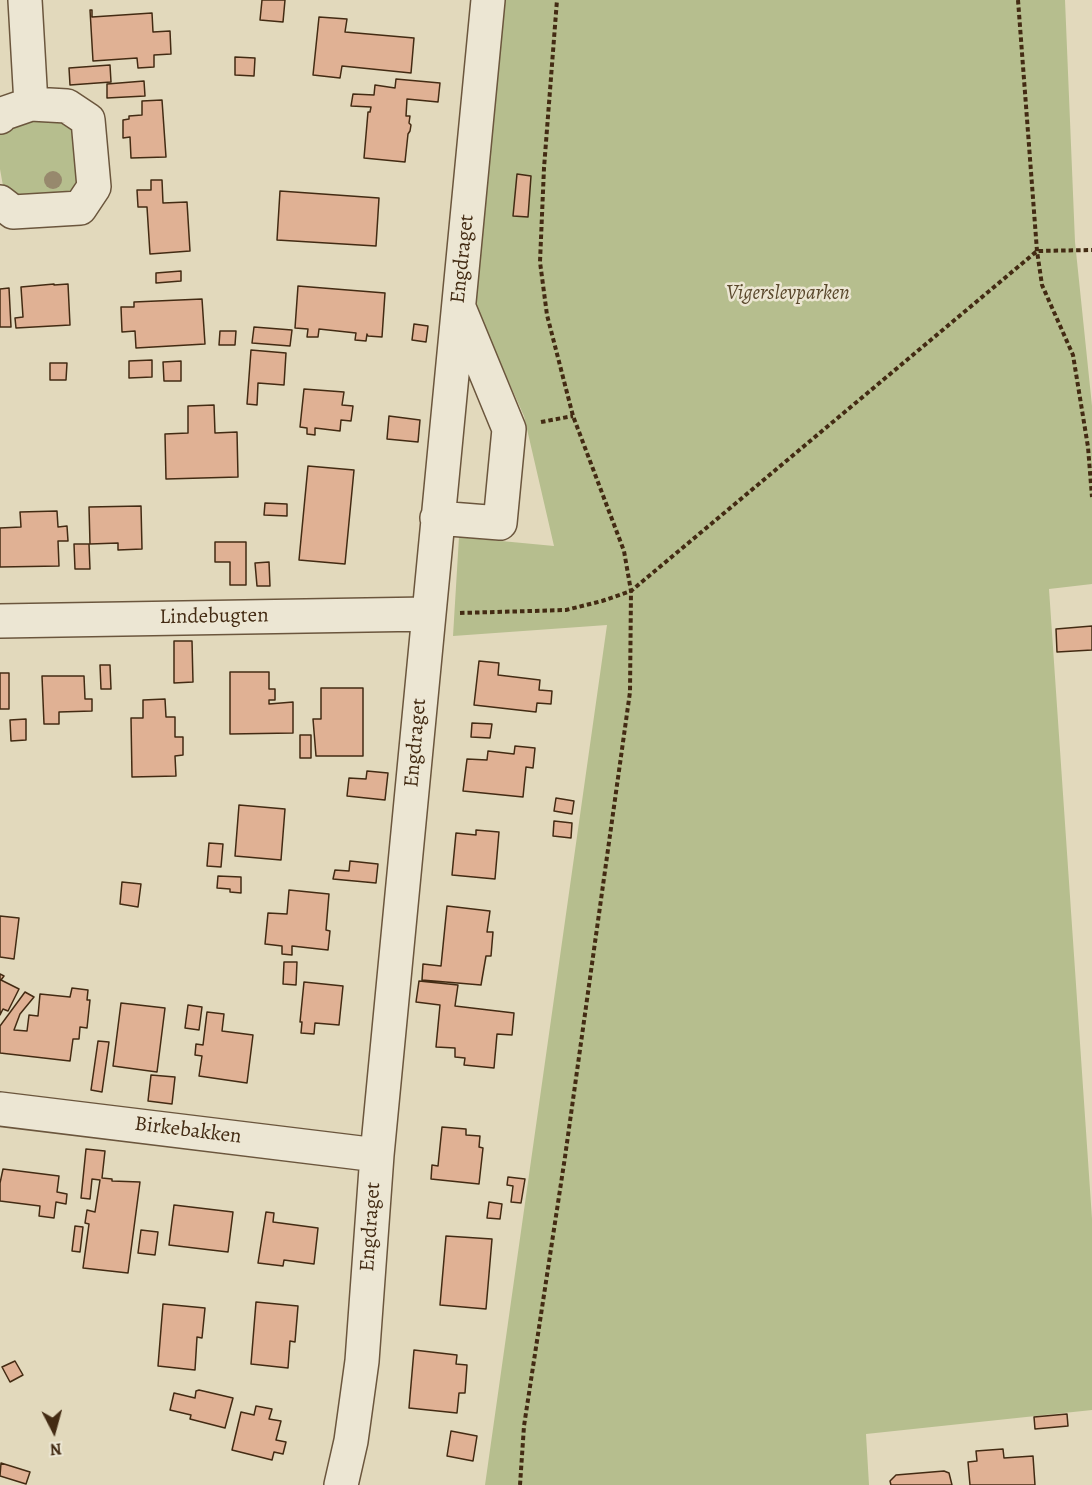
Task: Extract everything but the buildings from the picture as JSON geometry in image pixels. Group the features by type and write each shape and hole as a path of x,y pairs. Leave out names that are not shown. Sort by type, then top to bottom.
{"street":[{"path":"25,0 31,104"},
{"name":"Engdraget","path":"341,1485 351,1441 362,1361 377,1155 488,0"},
{"path":"0,117 2,114 31,104 67,106 88,120 94,187 80,208 13,212 0,202"},
{"path":"437,518 500,523 509,429 458,305"},
{"name":"Lindebugten","path":"0,621 428,614"},
{"name":"Birkebakken","path":"0,1109 377,1155"}],"path":[{"path":"520,1485 524,1426 565,1157 630,692 631,591 624,550 573,416 547,315 540,262 543,168 557,0"},
{"path":"1018,0 1037,251 1042,285 1073,355 1088,447 1092,497"},
{"path":"428,614 532,613 566,610 631,591 1037,251 1092,250"}],"green space":[{"name":"Vigerslevparken","path":"501,0 1065,0 1075,242 1092,406 1092,584 1049,589 1092,1219 1092,1410 866,1434 869,1485 485,1485 607,625 453,636 459,537 554,546 524,416 473,302"},
{"path":"18,119 72,120 82,177 76,191 21,200 3,186 0,169 0,134"}]}
